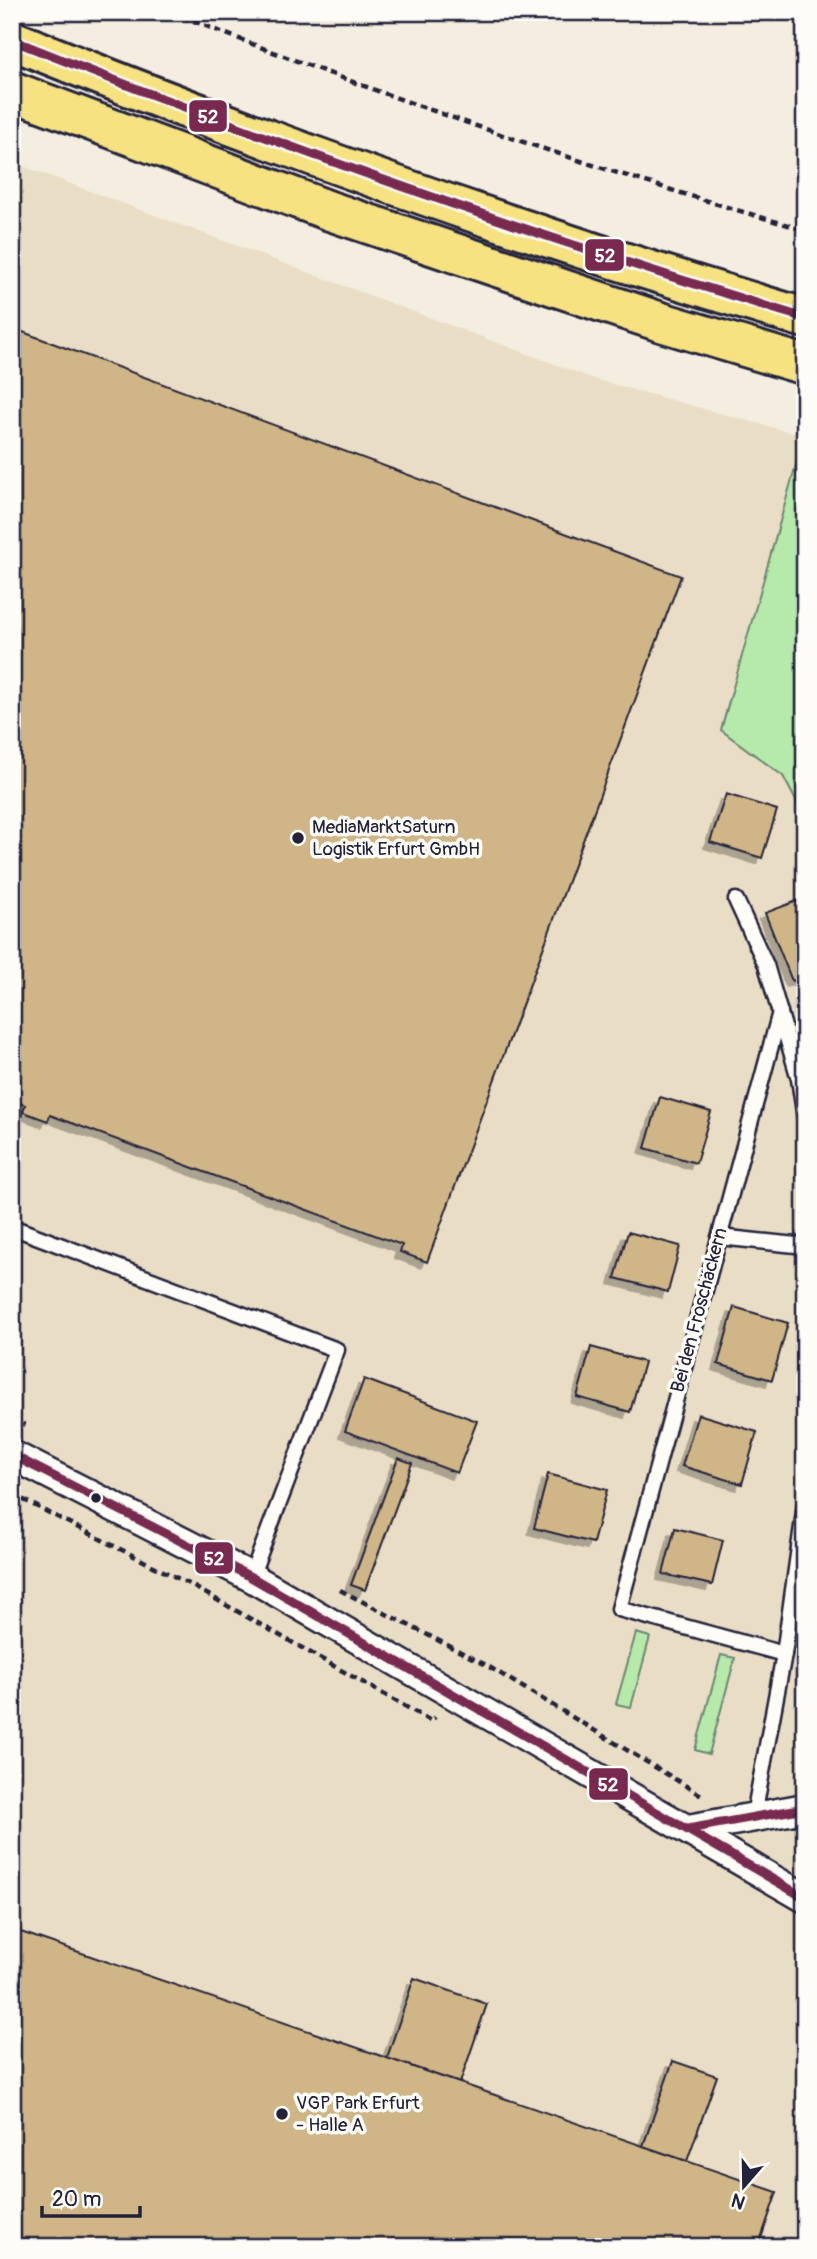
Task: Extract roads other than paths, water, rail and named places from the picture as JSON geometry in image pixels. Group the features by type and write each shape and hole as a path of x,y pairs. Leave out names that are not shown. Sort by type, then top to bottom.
{"highway":[{"path":"12,40 321,158 665,277 805,318"},
{"path":"12,90 343,215 661,322 805,365"}],"street":[{"path":"12,1455 251,1577 805,1898"},
{"path":"688,1829 754,1815 805,1808"}],"lane":[{"path":"736,900 766,965 799,1079 805,1118"},
{"name":"Bei den Froschäckern","path":"780,1012 619,1609 784,1654"},
{"path":"12,1227 337,1350 251,1577"},
{"path":"719,1237 805,1246"},
{"path":"754,1815 784,1654 805,1505"}],"place":[{"name":"MediaMarktSaturn Logistik Erfurt GmbH","path":"298,838"},
{"name":"VGP Park Erfurt - Halle A","path":"282,2114"}]}
